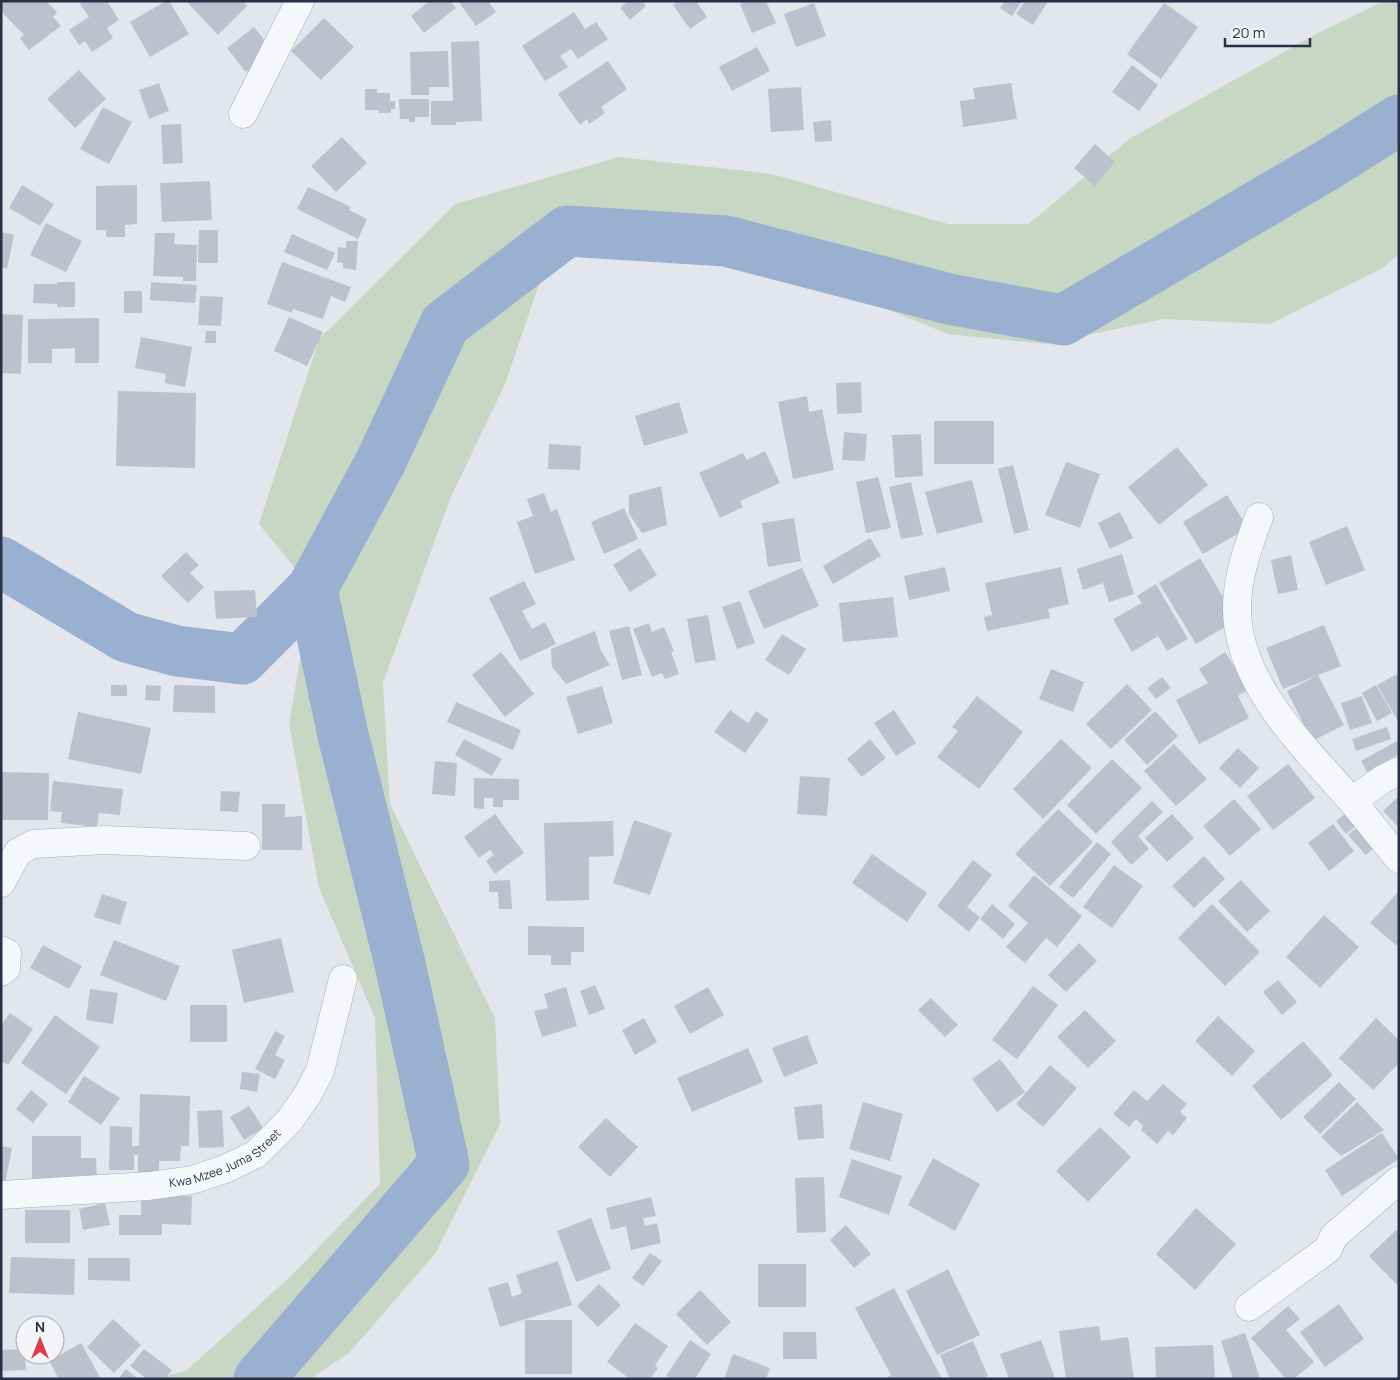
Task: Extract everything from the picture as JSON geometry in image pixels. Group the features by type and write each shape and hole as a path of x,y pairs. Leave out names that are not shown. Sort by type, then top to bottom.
{"street":[{"path":"243,114 300,1"},
{"path":"1259,517 1245,556 1239,582 1237,610 1240,635 1248,661 1282,721 1300,745 1352,801 1399,859"},
{"path":"1352,801 1383,779 1399,771"},
{"path":"1,842 33,844 105,840 246,846"},
{"path":"1,883 18,852 33,844"},
{"path":"1,950 7,953 6,968 1,972"},
{"name":"Kwa Mzee Juma Street","path":"1,1195 141,1187 192,1180 225,1169 256,1154 289,1121 308,1094 320,1071 343,979"},
{"path":"1249,1307 1328,1249 1334,1236 1399,1180"}],"green space":[{"path":"1384,1 1399,1 1399,254 1381,269 1270,324 1164,319 1044,344 948,334 787,269 626,234 546,264 505,384 450,499 383,683 390,804 495,1018 500,1124 435,1254 349,1353 310,1379 152,1379 186,1371 289,1278 380,1184 375,1018 319,888 289,724 312,589 259,524 319,339 455,204 619,157 772,174 948,224 1029,224 1129,139 1316,34"}],"building":[{"path":"1,1 46,1 57,12 53,17 61,26 29,50 20,38 24,35 1,11"},
{"path":"78,1 107,1 119,20 107,28 113,38 92,52 85,41 79,45 69,30 89,17"},
{"path":"169,1 189,34 150,57 130,22"},
{"path":"186,1 243,1 247,6 218,35"},
{"path":"429,1 450,1 456,8 424,33 411,16"},
{"path":"458,1 488,1 496,12 476,26"},
{"path":"628,1 642,1 646,6 630,20 620,8"},
{"path":"678,1 696,1 707,17 690,29 673,5"},
{"path":"747,1 766,1 776,23 752,33 740,4"},
{"path":"1005,1 1022,1 1012,16 1000,8"},
{"path":"1025,1 1044,1 1047,3 1033,25 1016,14"},
{"path":"814,3 826,36 796,47 784,14"},
{"path":"1164,3 1198,27 1161,79 1127,54"},
{"path":"574,12 585,29 596,22 608,39 578,59 571,49 560,56 568,67 545,81 522,46"},
{"path":"324,18 354,47 321,80 291,51"},
{"path":"254,27 273,51 246,72 227,48"},
{"path":"479,41 482,121 456,122 456,125 431,125 431,101 453,101 451,42"},
{"path":"757,47 770,71 732,91 719,67"},
{"path":"448,51 449,87 429,87 429,95 411,95 410,52"},
{"path":"608,61 627,89 601,107 605,113 589,124 587,119 580,125 558,94"},
{"path":"1132,65 1158,85 1139,111 1112,92"},
{"path":"79,70 106,99 75,128 47,99"},
{"path":"159,83 169,111 149,119 139,90"},
{"path":"1011,83 1017,119 963,127 960,101 975,99 973,88"},
{"path":"801,87 804,130 771,132 768,89"},
{"path":"365,89 377,89 377,93 390,93 390,101 395,101 395,109 391,109 391,113 365,110"},
{"path":"399,99 429,99 429,117 415,117 415,122 409,122 409,119 400,119"},
{"path":"103,107 132,122 109,164 80,149"},
{"path":"831,120 832,141 815,142 813,122"},
{"path":"181,124 183,163 163,164 161,125"},
{"path":"342,137 367,163 336,192 311,166"},
{"path":"1095,144 1115,162 1095,186 1074,168"},
{"path":"210,181 212,220 162,222 160,183"},
{"path":"22,185 54,204 40,226 9,208"},
{"path":"137,185 137,224 125,225 125,237 106,237 106,230 96,230 96,186"},
{"path":"308,187 351,207 349,210 367,219 358,239 297,209"},
{"path":"46,223 82,241 66,272 30,255"},
{"path":"199,230 218,230 218,263 198,263"},
{"path":"1,232 14,235 7,269 1,267"},
{"path":"155,233 175,233 174,244 197,245 196,281 183,281 183,277 153,276"},
{"path":"292,234 335,253 327,270 284,252"},
{"path":"346,241 358,241 356,270 343,268 343,263 337,262 338,247 346,248"},
{"path":"282,262 351,287 345,302 331,296 323,319 293,309 292,313 267,304"},
{"path":"57,282 75,282 75,307 57,307 57,304 33,303 34,284 57,284"},
{"path":"151,282 197,285 195,303 150,300"},
{"path":"124,291 142,291 142,313 124,313"},
{"path":"200,296 223,297 221,326 198,325"},
{"path":"1,314 23,315 21,374 1,373"},
{"path":"289,317 323,332 307,366 274,351"},
{"path":"99,318 99,363 75,363 75,348 52,349 52,363 28,363 28,319"},
{"path":"206,331 216,331 216,343 205,343"},
{"path":"141,337 192,347 185,387 165,383 166,374 135,368"},
{"path":"861,382 862,413 837,414 836,383"},
{"path":"118,391 196,393 195,468 116,466"},
{"path":"807,396 809,412 822,409 834,470 793,479 778,402"},
{"path":"679,402 688,433 644,446 635,416"},
{"path":"934,421 994,421 994,464 934,464"},
{"path":"844,432 867,434 865,461 842,460"},
{"path":"921,434 923,476 895,478 892,435"},
{"path":"549,444 581,446 580,470 548,469"},
{"path":"1177,447 1208,485 1159,525 1128,487"},
{"path":"765,451 780,483 740,501 743,507 720,518 699,473 743,453 747,460"},
{"path":"1066,462 1100,474 1080,528 1045,515"},
{"path":"1013,465 1029,530 1014,534 998,469"},
{"path":"878,477 891,528 866,533 856,482"},
{"path":"972,480 983,522 937,534 925,492"},
{"path":"911,482 923,535 901,539 889,487"},
{"path":"661,486 667,525 642,533 629,514 629,495"},
{"path":"544,493 551,512 557,509 575,560 535,574 517,522 533,516 527,499"},
{"path":"1227,495 1248,528 1203,554 1183,522"},
{"path":"624,508 638,539 604,554 591,522"},
{"path":"1120,512 1133,538 1110,549 1098,523"},
{"path":"794,518 801,561 768,567 762,523"},
{"path":"1347,526 1365,570 1326,585 1309,542"},
{"path":"870,538 881,556 833,584 823,566"},
{"path":"640,548 657,575 630,592 613,565"},
{"path":"186,552 199,565 190,573 204,587 188,603 161,576"},
{"path":"1122,554 1134,594 1109,602 1103,583 1083,590 1077,569"},
{"path":"1291,555 1298,590 1278,594 1271,560"},
{"path":"1200,558 1237,620 1196,644 1159,583"},
{"path":"945,567 950,591 909,600 904,576"},
{"path":"1061,567 1069,604 1048,609 1050,618 987,631 984,617 992,615 985,583"},
{"path":"802,568 819,606 764,629 748,591"},
{"path":"524,581 536,604 522,611 532,629 545,622 556,644 520,661 489,598"},
{"path":"1156,584 1188,639 1167,651 1158,636 1132,652 1113,619 1142,603 1137,596"},
{"path":"255,590 257,617 216,619 214,591"},
{"path":"893,597 898,637 843,642 839,603"},
{"path":"740,601 755,643 737,649 722,607"},
{"path":"708,615 716,660 695,663 687,619"},
{"path":"649,623 652,632 664,627 674,651 671,652 679,674 665,679 662,673 652,677 633,629"},
{"path":"1324,625 1341,666 1283,689 1266,648"},
{"path":"629,626 642,675 622,680 609,631"},
{"path":"595,631 601,651 610,665 566,684 552,667 551,649"},
{"path":"782,634 806,649 789,675 765,660"},
{"path":"501,652 534,694 505,717 472,675"},
{"path":"1225,652 1249,689 1238,696 1249,718 1199,744 1176,700 1208,683 1199,669"},
{"path":"1051,669 1084,682 1073,712 1039,699"},
{"path":"1399,673 1399,723 1377,685"},
{"path":"1318,675 1344,725 1312,741 1287,691"},
{"path":"1162,677 1171,688 1156,699 1147,688"},
{"path":"1127,684 1152,710 1111,749 1086,724"},
{"path":"111,685 127,685 127,696 111,696"},
{"path":"146,685 161,686 160,701 145,700"},
{"path":"174,685 215,686 215,713 173,712"},
{"path":"1376,685 1392,713 1377,721 1362,693"},
{"path":"602,686 613,723 578,734 566,697"},
{"path":"977,696 1023,732 979,789 937,757 958,731 952,727"},
{"path":"1362,696 1372,723 1350,730 1341,703"},
{"path":"456,702 521,730 513,750 447,722"},
{"path":"730,710 748,723 756,711 769,720 745,753 714,732"},
{"path":"894,710 916,743 896,756 874,723"},
{"path":"1155,711 1178,736 1147,765 1124,740"},
{"path":"78,712 151,728 141,774 68,759"},
{"path":"1387,727 1391,739 1356,751 1352,739"},
{"path":"464,739 502,759 492,776 455,755"},
{"path":"870,739 886,758 862,777 847,759"},
{"path":"1061,739 1092,768 1043,819 1013,789"},
{"path":"1399,740 1399,754 1367,772 1361,761"},
{"path":"1174,744 1207,779 1176,806 1144,771"},
{"path":"1238,748 1259,768 1240,788 1219,768"},
{"path":"1112,759 1142,788 1096,834 1067,805"},
{"path":"435,761 457,763 455,796 432,794"},
{"path":"1288,764 1315,798 1273,830 1247,796"},
{"path":"1,772 49,773 48,820 1,820"},
{"path":"800,776 830,778 827,816 797,814"},
{"path":"474,778 519,779 519,800 503,800 503,807 493,807 493,798 484,798 484,809 474,808"},
{"path":"53,781 123,789 120,815 99,813 97,827 61,823 62,812 50,811"},
{"path":"221,791 240,792 238,812 220,811"},
{"path":"1399,796 1399,828 1383,811"},
{"path":"1234,799 1261,829 1230,856 1203,826"},
{"path":"1152,801 1163,812 1138,836 1149,849 1131,865 1111,842"},
{"path":"262,804 285,804 285,817 302,816 302,850 262,850"},
{"path":"1058,809 1093,842 1050,886 1015,854"},
{"path":"1348,811 1359,823 1346,834 1336,821"},
{"path":"495,814 524,853 495,874 486,861 494,855 490,850 479,858 464,837"},
{"path":"1172,814 1194,838 1167,862 1145,838"},
{"path":"634,820 672,833 650,895 613,883"},
{"path":"613,821 614,856 589,857 589,900 546,901 544,823"},
{"path":"1333,824 1354,851 1329,871 1308,843"},
{"path":"1361,824 1378,844 1366,855 1348,835"},
{"path":"1097,842 1111,854 1073,898 1059,887"},
{"path":"872,854 927,893 907,922 852,883"},
{"path":"1204,856 1225,879 1194,908 1172,886"},
{"path":"973,860 992,875 967,907 980,917 969,932 937,906"},
{"path":"1114,865 1143,886 1112,928 1083,907"},
{"path":"1034,875 1082,916 1057,947 1046,938 1025,963 1006,947 1028,923 1008,906"},
{"path":"510,880 512,909 499,909 498,892 489,892 489,881"},
{"path":"1241,880 1270,911 1247,932 1218,901"},
{"path":"1399,891 1399,944 1397,946 1370,923"},
{"path":"102,894 127,902 120,925 94,917"},
{"path":"992,904 1015,924 1003,939 980,919"},
{"path":"1212,904 1260,952 1225,986 1178,938"},
{"path":"1324,915 1359,947 1320,988 1286,957"},
{"path":"528,926 584,927 584,952 571,952 571,965 551,965 551,955 528,955"},
{"path":"281,938 294,992 244,1003 232,950"},
{"path":"114,940 180,966 166,1001 100,975"},
{"path":"1079,943 1097,961 1066,992 1048,975"},
{"path":"43,945 82,966 69,989 30,968"},
{"path":"1278,980 1297,1002 1282,1015 1263,992"},
{"path":"595,985 605,1009 589,1015 580,991"},
{"path":"1033,986 1058,1005 1017,1059 992,1040"},
{"path":"566,987 577,1026 542,1037 534,1011 548,1008 544,994"},
{"path":"708,987 724,1015 690,1034 674,1006"},
{"path":"90,989 118,993 113,1024 86,1020"},
{"path":"931,998 958,1025 945,1037 918,1010"},
{"path":"190,1005 227,1005 227,1042 190,1042"},
{"path":"1085,1010 1116,1041 1088,1068 1057,1037"},
{"path":"10,1013 33,1029 8,1065 1,1061 1,1025"},
{"path":"55,1015 100,1047 66,1094 21,1063"},
{"path":"1218,1016 1255,1051 1232,1076 1195,1041"},
{"path":"644,1018 657,1042 635,1055 622,1030"},
{"path":"1376,1018 1399,1040 1399,1063 1373,1090 1339,1058"},
{"path":"275,1031 285,1036 275,1055 285,1060 275,1079 255,1069"},
{"path":"807,1035 818,1063 784,1077 772,1048"},
{"path":"1303,1041 1333,1075 1281,1120 1252,1086"},
{"path":"748,1048 763,1082 692,1112 677,1078"},
{"path":"1000,1059 1025,1092 997,1112 972,1079"},
{"path":"1050,1065 1077,1088 1043,1127 1016,1104"},
{"path":"242,1072 260,1074 257,1092 240,1089"},
{"path":"84,1076 120,1098 101,1125 68,1102"},
{"path":"1339,1082 1356,1099 1320,1134 1303,1117"},
{"path":"1163,1084 1187,1104 1180,1112 1187,1118 1173,1135 1168,1131 1157,1144 1141,1130 1143,1126 1136,1119 1129,1127 1113,1114 1134,1090 1147,1101"},
{"path":"31,1090 48,1104 33,1123 16,1109"},
{"path":"140,1094 190,1096 189,1146 181,1146 180,1161 159,1161 159,1174 138,1173 138,1155 134,1155 134,1170 109,1170 110,1126 132,1127 132,1146 139,1146"},
{"path":"863,1102 903,1114 890,1161 849,1149"},
{"path":"1357,1102 1384,1130 1341,1156 1321,1137"},
{"path":"822,1104 824,1138 798,1140 794,1107"},
{"path":"249,1106 263,1128 244,1140 230,1117"},
{"path":"222,1110 224,1147 199,1148 197,1111"},
{"path":"606,1118 638,1147 610,1177 578,1147"},
{"path":"1100,1127 1131,1157 1088,1202 1056,1171"},
{"path":"1382,1133 1399,1159 1342,1196 1325,1170"},
{"path":"32,1136 81,1136 81,1158 96,1158 97,1181 32,1182"},
{"path":"1,1146 12,1148 4,1189 1,1189"},
{"path":"933,1158 980,1184 955,1231 908,1205"},
{"path":"852,1159 902,1176 889,1215 839,1197"},
{"path":"824,1177 826,1232 797,1233 795,1178"},
{"path":"141,1196 192,1196 191,1225 162,1224 162,1235 119,1235 119,1215 141,1215"},
{"path":"651,1197 656,1216 643,1218 645,1226 657,1223 661,1243 631,1250 626,1226 611,1230 606,1208"},
{"path":"105,1203 110,1225 83,1230 79,1209"},
{"path":"1196,1208 1236,1244 1195,1290 1156,1254"},
{"path":"25,1210 70,1210 70,1243 25,1243"},
{"path":"591,1218 611,1269 576,1282 557,1231"},
{"path":"846,1225 871,1254 854,1268 830,1240"},
{"path":"1396,1230 1399,1233 1399,1287 1369,1256"},
{"path":"650,1253 662,1261 643,1286 632,1278"},
{"path":"11,1257 75,1259 74,1295 9,1293"},
{"path":"88,1258 130,1258 130,1281 88,1280"},
{"path":"558,1261 572,1305 500,1327 488,1288 508,1282 512,1297 522,1293 516,1275"},
{"path":"758,1264 806,1264 806,1307 758,1307"},
{"path":"948,1269 980,1335 937,1355 906,1291"},
{"path":"599,1284 621,1305 598,1327 577,1306"},
{"path":"894,1288 942,1379 884,1379 891,1375 855,1308"},
{"path":"700,1290 731,1322 707,1345 676,1314"},
{"path":"1339,1304 1364,1339 1325,1367 1300,1332"},
{"path":"1288,1306 1300,1319 1286,1330 1314,1362 1294,1379 1286,1379 1251,1338"},
{"path":"113,1319 141,1345 114,1373 87,1347"},
{"path":"525,1320 572,1320 572,1374 525,1374"},
{"path":"635,1323 668,1346 655,1365 658,1368 650,1379 630,1379 607,1362"},
{"path":"1099,1326 1101,1341 1128,1337 1134,1379 1066,1379 1059,1331"},
{"path":"783,1332 816,1332 817,1359 783,1359"},
{"path":"1245,1333 1260,1379 1233,1379 1221,1341"},
{"path":"690,1340 711,1354 695,1379 671,1379 666,1376"},
{"path":"1041,1340 1055,1379 1009,1379 1000,1354"},
{"path":"973,1341 988,1376 982,1379 950,1379 940,1355"},
{"path":"81,1343 101,1379 59,1379 51,1365 65,1365 65,1352"},
{"path":"1213,1345 1215,1379 1156,1379 1155,1347"},
{"path":"15,1349 15,1365 26,1365 26,1370 1,1371 1,1350"},
{"path":"144,1349 172,1370 165,1379 147,1379 130,1366"},
{"path":"733,1354 770,1368 766,1379 724,1379"},
{"path":"126,1369 138,1379 118,1379"}],"waterway":[{"path":"259,1379 444,1164 400,964 343,735 312,589 381,461 445,324 567,231 726,241 949,299 1063,320 1329,164 1399,120"},
{"path":"1,562 126,637 177,651 242,659 312,589"}]}
